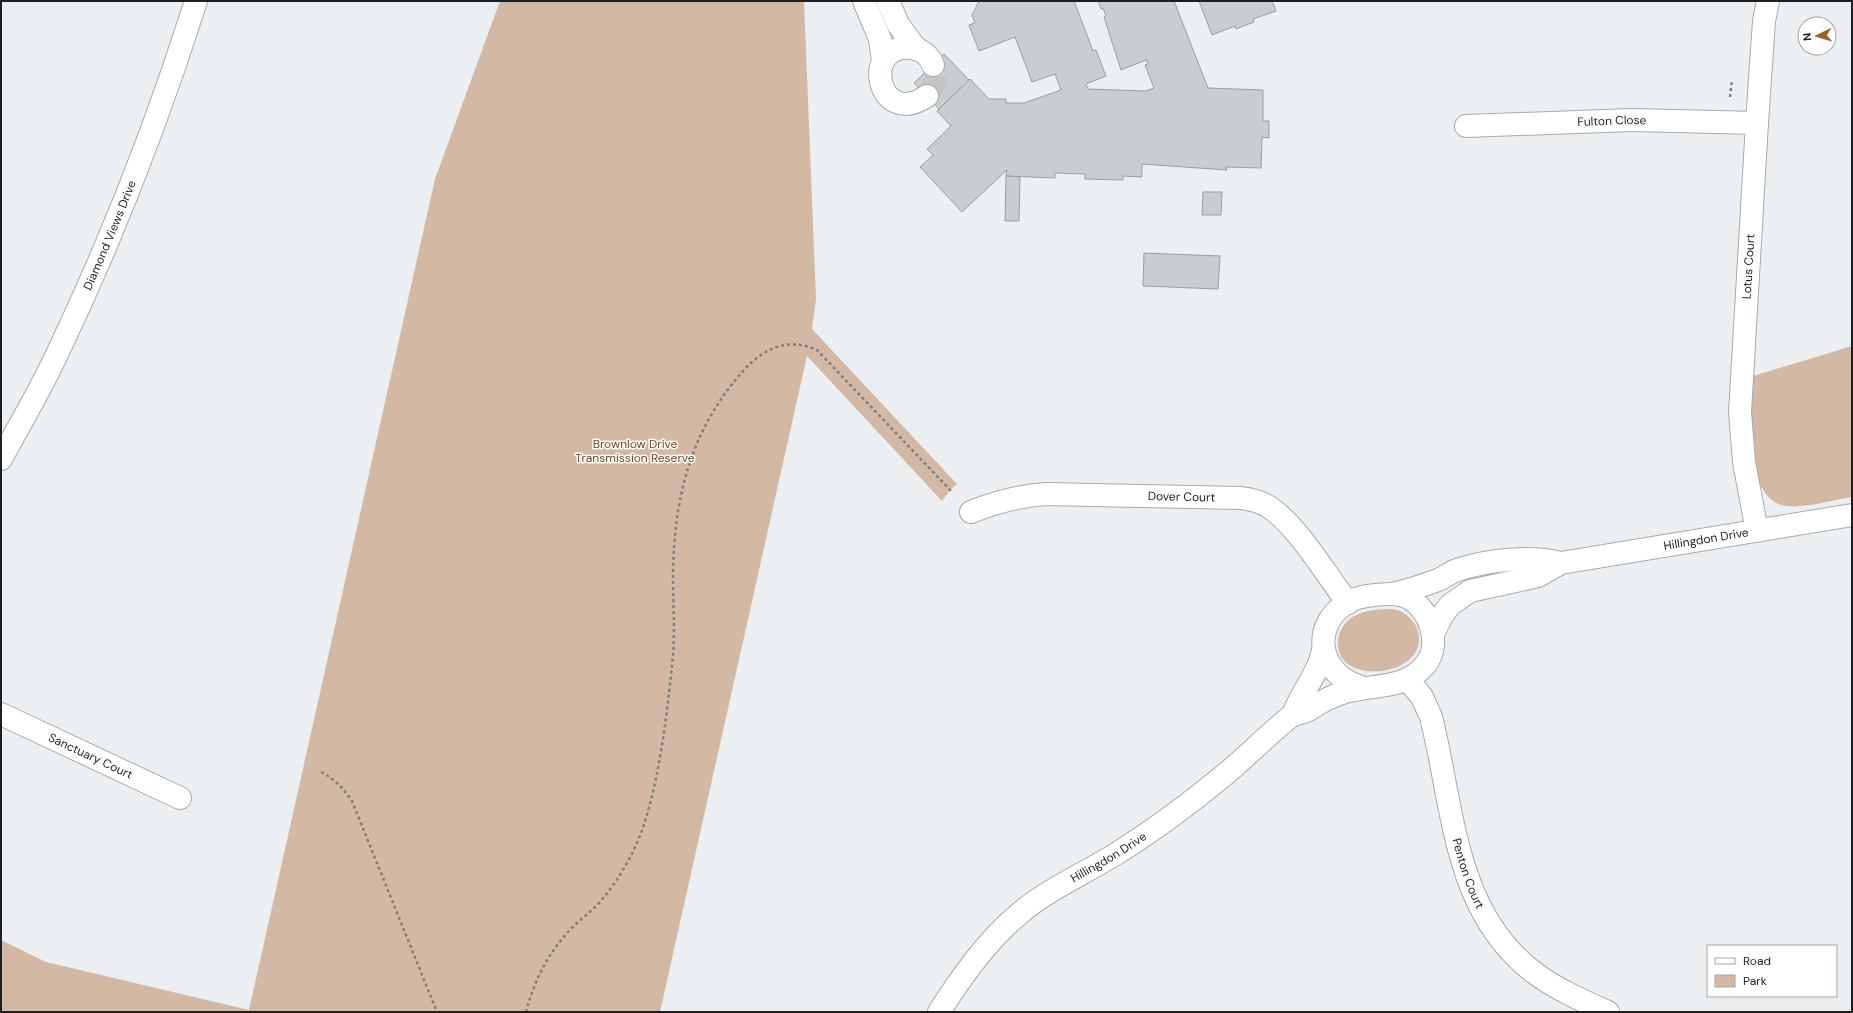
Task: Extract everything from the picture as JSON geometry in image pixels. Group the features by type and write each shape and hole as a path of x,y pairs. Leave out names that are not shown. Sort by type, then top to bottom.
{"street":[{"name":"Diamond Views Drive","path":"1,459 58,353 107,244 156,120 196,1"},
{"path":"864,1 880,39 883,61"},
{"path":"888,1 898,24 916,49"},
{"name":"Lotus Court","path":"1757,531 1744,462 1740,412 1757,123 1764,21 1768,1"},
{"path":"927,96 912,104 902,104 894,101 882,88 880,70 883,61 889,54 897,50 907,48 916,49 924,53 933,65"},
{"name":"Fulton Close","path":"1466,126 1632,120 1757,123"},
{"name":"Dover Court","path":"971,512 993,503 1019,496 1044,494 1240,498 1256,500 1268,506 1289,525 1348,603"},
{"name":"Hillingdon Drive","path":"1433,634 1450,605 1470,591 1538,576 1561,563 1852,516"},
{"name":"Hillingdon Drive","path":"1391,594 1422,586 1456,570 1474,566 1517,559 1547,560 1561,563"},
{"path":"1391,594 1405,596 1417,604 1428,618 1433,634 1433,648 1428,662 1418,674 1408,680 1386,686 1366,688 1352,685 1339,676 1329,665 1323,650 1324,635 1329,620 1339,608 1348,603 1358,599 1391,594"},
{"name":"Hillingdon Drive","path":"939,1012 962,976 991,941 1020,913 1055,890 1119,852 1170,818 1246,757 1292,715 1297,703 1317,673 1323,650"},
{"name":"Penton Court","path":"1408,680 1422,697 1431,717 1460,855 1470,885 1482,911 1497,935 1535,974 1556,988 1608,1012"},
{"name":"Hillingdon Drive","path":"1292,715 1308,711 1332,696 1366,688"},
{"name":"Sanctuary Court","path":"1,714 180,798"}],"path":[{"path":"526,1012 531,993 553,950 570,930 598,905 613,886 636,844 646,819 665,719 673,653 675,526 681,491 690,460 704,427 729,387 751,362 764,352 778,345 793,343 817,350 971,512"},
{"path":"321,772 332,778 342,787 352,801 437,1012"}],"green space":[{"name":"Brownlow Drive Transmission Reserve","path":"500,1 804,1 816,299 812,329 957,484 942,501 807,356 660,1012 1,1012 1,940 46,962 249,1010 435,179"},
{"path":"1852,346 1852,497 1817,504 1798,506 1782,505 1769,498 1761,485 1755,468 1751,428 1753,376"},
{"path":"1392,609 1406,614 1416,626 1419,643 1413,656 1400,666 1384,671 1367,671 1352,666 1341,656 1338,641 1344,624 1358,614 1374,610"}],"building":[{"path":"979,1 1074,1 1093,51 1096,50 1106,76 1086,84 1088,89 1146,91 1154,88 1145,65 1148,64 1146,60 1121,70 1104,17 1106,16 1098,1 1174,1 1208,88 1263,90 1263,121 1269,121 1269,138 1262,137 1261,168 1226,167 1227,170 1142,164 1142,177 1123,176 1123,180 1085,179 1085,174 1055,173 1055,178 1006,176 1007,170 962,212 920,167 933,155 927,149 951,126 937,111 970,79 989,99 1006,99 1006,103 1024,103 1061,90 1055,74 1032,82 1015,37 979,51 969,25 975,23 972,15"},
{"path":"1199,1 1272,1 1276,11 1253,19 1254,22 1236,29 1235,26 1212,35"},
{"path":"944,54 969,80 939,109 914,83"},
{"path":"1006,176 1020,177 1019,221 1005,221"},
{"path":"1203,192 1222,192 1221,215 1202,215"},
{"path":"1144,253 1220,256 1218,289 1143,286"}],"tunnel":[{"path":"927,96 935,81 935,69 933,65"}]}
